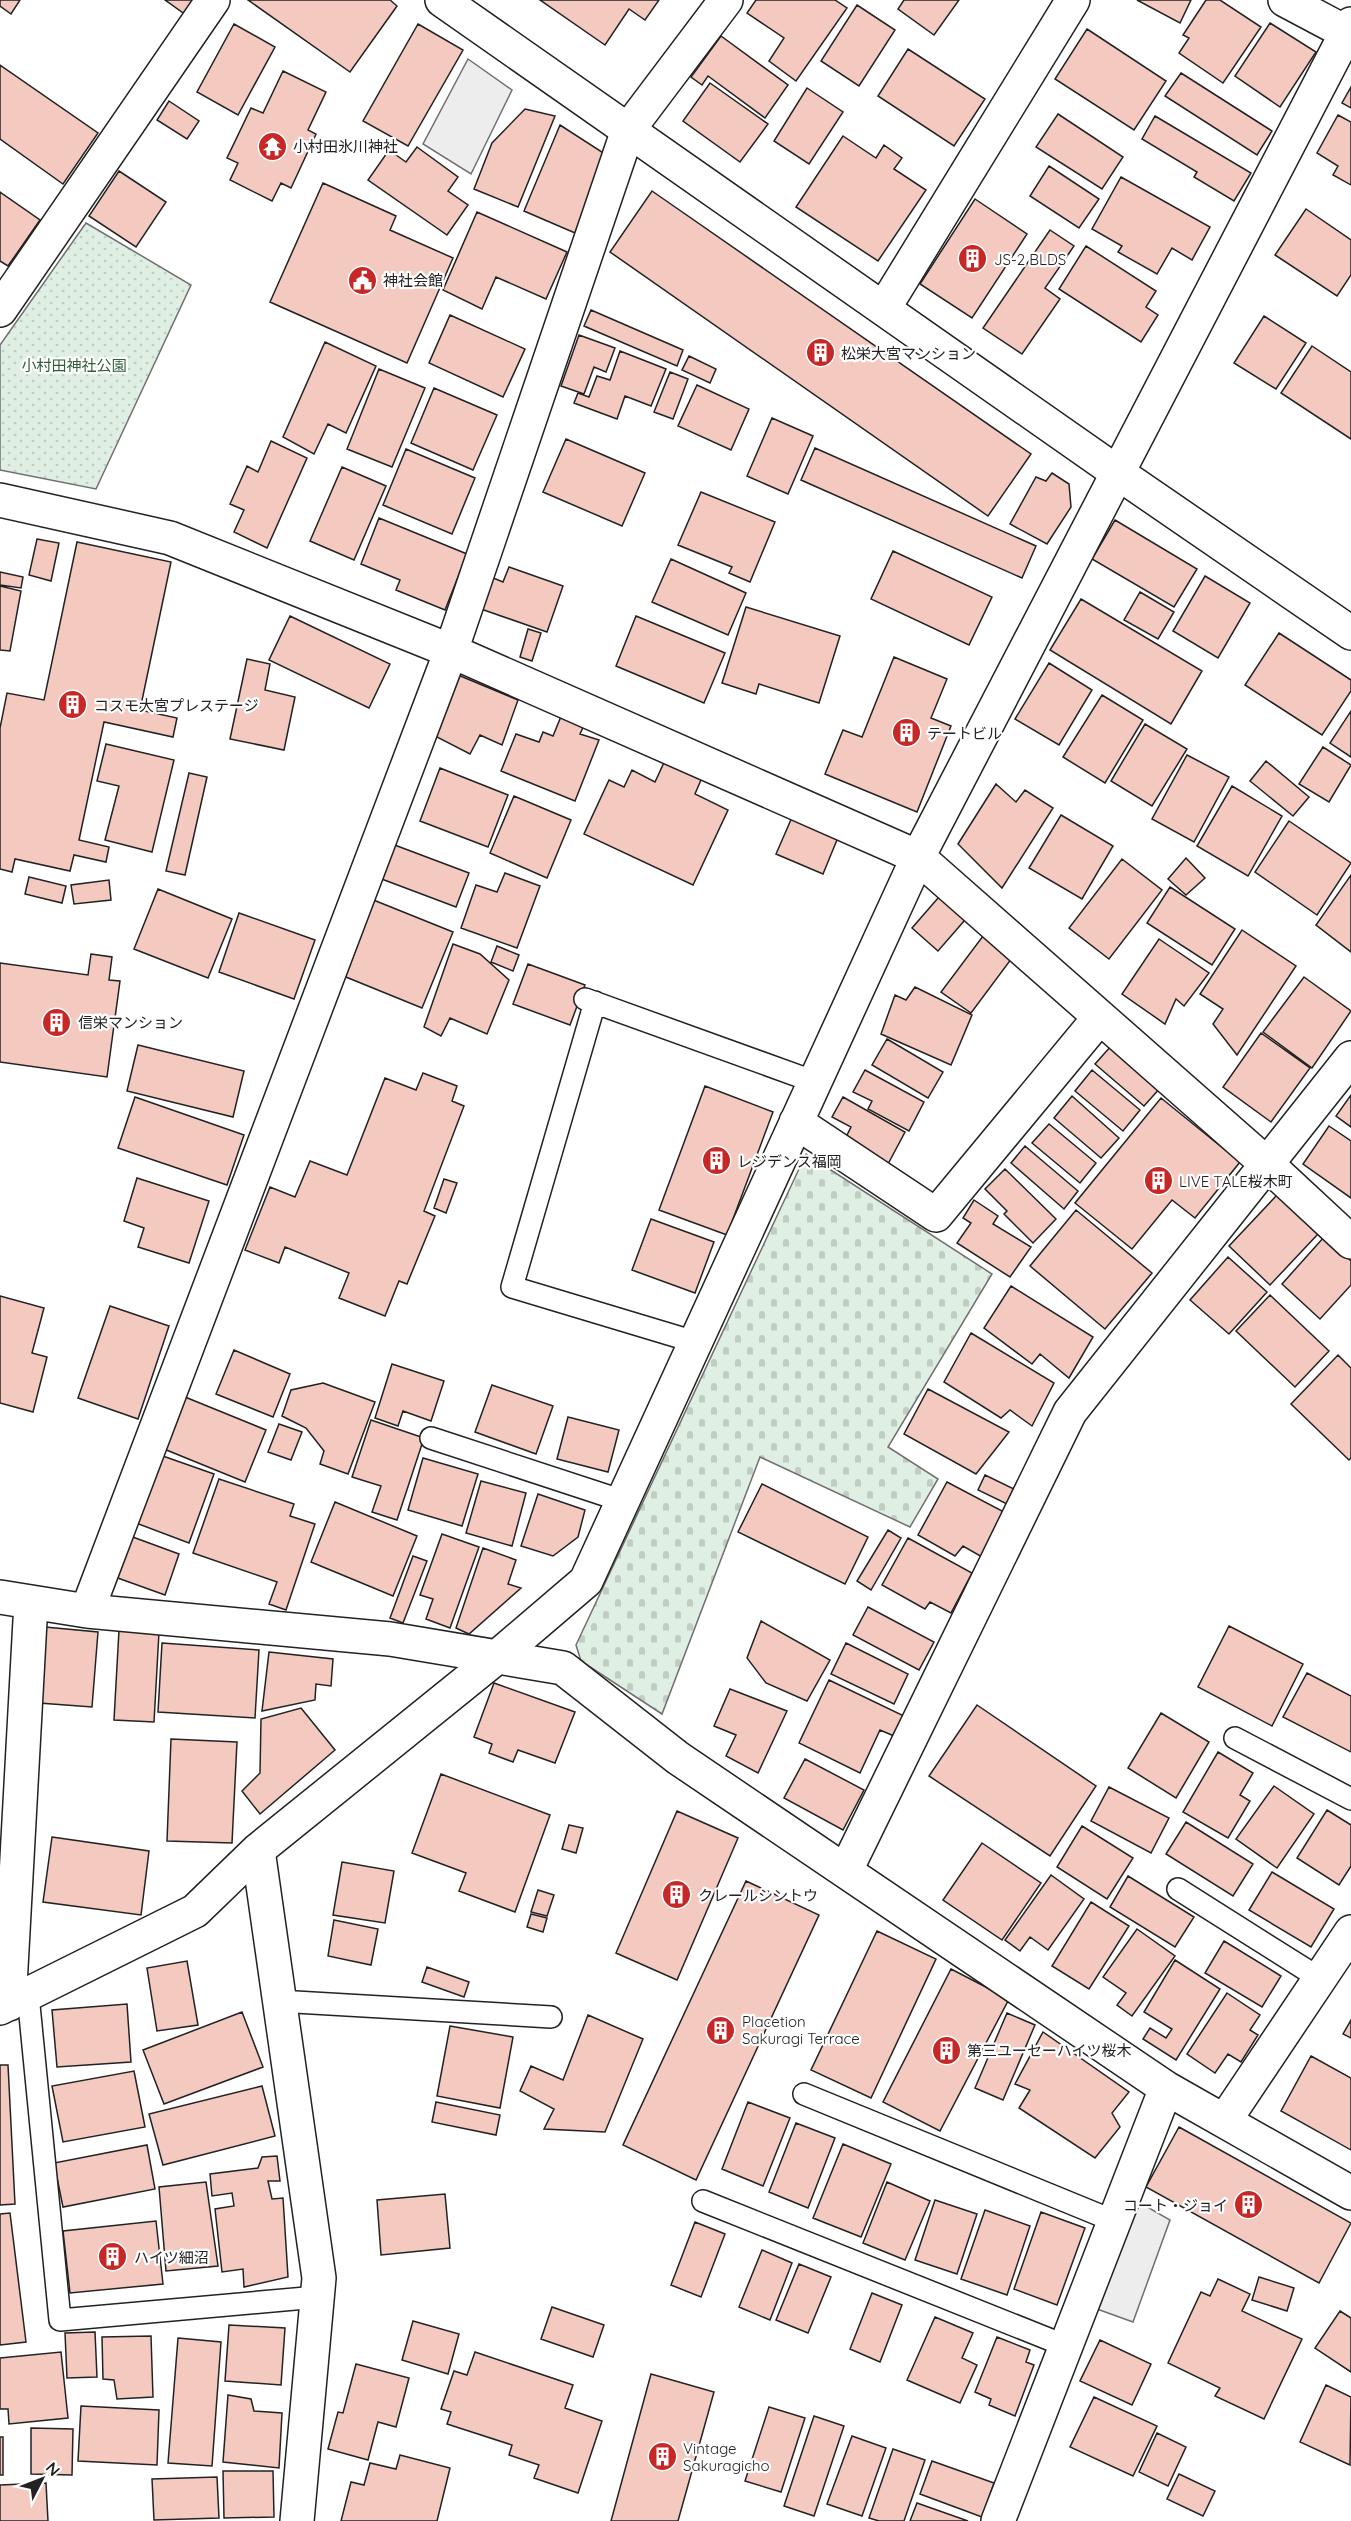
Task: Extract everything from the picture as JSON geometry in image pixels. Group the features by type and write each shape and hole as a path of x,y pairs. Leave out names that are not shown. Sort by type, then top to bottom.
{"street":[{"path":"0,310 213,0"},
{"path":"442,0 1351,633"},
{"path":"87,1611 451,651 628,130 726,0"},
{"path":"884,308 1073,0"},
{"path":"1285,0 1350,30 918,857 586,1581 497,1657 258,1850 195,1911 12,2002 15,1600 87,1611 390,1639 497,1657 563,1668 678,1758 1166,2088 1351,2193"},
{"path":"0,500 170,538 451,651 918,857 1267,1164 1351,1242"},
{"path":"796,1122 936,1215 1100,1017"},
{"path":"846,1870 1070,1412 1351,1058"},
{"path":"258,1850 319,2278 297,2521"},
{"path":"1225,2120 1351,1932"},
{"path":"998,2521 1166,2088"}],"lane":[{"path":"695,1342 512,1287 590,1000 815,1082"},
{"path":"431,1438 623,1501"},
{"path":"1235,1738 1351,1799"},
{"path":"1178,1889 1320,1978"},
{"path":"278,2001 551,2017"},
{"path":"12,2002 60,2320 317,2297"},
{"path":"804,2094 1114,2221"},
{"path":"703,2201 1066,2346"}],"green space":[{"name":"小村田神社公園","path":"86,223 191,285 96,489 0,470 0,345"},
{"path":"806,1154 992,1274 888,1447 938,1479 910,1527 760,1457 662,1714 581,1661 576,1645"}],"shaded area":[{"path":"468,59 512,90 471,174 423,144"},
{"path":"1137,2201 1170,2220 1133,2322 1097,2309"}],"building":[{"path":"0,0 20,0 11,14 0,6"},
{"path":"165,0 206,0 193,20"},
{"path":"248,0 390,0 397,6 350,72"},
{"path":"540,0 659,0 645,20 629,9 605,45"},
{"path":"756,0 835,0 847,8 796,81 769,61 784,38 747,13"},
{"path":"904,0 959,0 934,35 898,9"},
{"path":"1137,0 1191,0 1180,23"},
{"path":"1206,0 1220,0 1261,27 1223,83 1179,53 1189,38 1183,35"},
{"path":"857,5 895,30 859,86 821,61"},
{"path":"1270,23 1316,52 1280,107 1235,76"},
{"path":"234,24 275,47 238,115 197,92"},
{"path":"418,24 463,50 408,146 363,121"},
{"path":"1087,29 1166,81 1134,130 1055,79"},
{"path":"721,36 788,85 765,118 708,76 702,85 691,77"},
{"path":"908,49 985,99 954,146 878,96"},
{"path":"0,65 98,133 63,184 0,139"},
{"name":"小村田氷川神社","path":"283,71 326,92 308,130 316,134 291,188 281,183 272,201 230,180 238,163 227,158 251,108 263,113"},
{"path":"1181,73 1272,131 1257,155 1165,96"},
{"path":"710,83 768,124 740,162 683,121"},
{"path":"1351,87 1351,108 1342,103"},
{"path":"807,88 843,112 809,164 774,141"},
{"path":"169,101 199,121 187,139 157,120"},
{"path":"525,109 555,116 518,207 474,189 492,143"},
{"path":"1058,114 1123,157 1102,189 1036,147"},
{"path":"1338,115 1351,122 1351,185 1333,175 1338,166 1317,153"},
{"path":"1155,116 1251,173 1234,201 1194,177 1197,172 1142,139"},
{"path":"560,125 605,154 575,233 524,211"},
{"path":"843,136 876,158 884,145 902,158 894,169 926,190 878,261 796,207"},
{"path":"417,147 458,177 448,191 468,205 447,235 368,180 389,150 406,162"},
{"path":"1049,166 1099,199 1079,228 1030,196"},
{"path":"119,171 166,202 136,247 89,216"},
{"path":"1121,177 1210,227 1192,260 1172,248 1157,274 1118,252 1122,246 1092,229"},
{"name":"神社会館","path":"323,183 396,216 390,230 453,258 407,363 270,302"},
{"name":"松栄大宮マンション","path":"652,191 1031,454 988,516 610,252"},
{"path":"0,192 40,220 8,266 0,261"},
{"name":"JS-2 BLDS","path":"975,199 1027,234 972,318 920,284"},
{"path":"1306,209 1351,240 1351,275 1337,296 1275,255"},
{"path":"477,212 567,252 546,299 496,277 482,309 443,290"},
{"path":"1050,230 1074,246 1045,288 1060,299 1022,354 983,328"},
{"path":"1086,246 1156,291 1146,307 1158,315 1141,342 1059,289"},
{"path":"591,310 683,350 677,366 584,326"},
{"path":"450,315 525,349 503,397 429,363"},
{"path":"1264,316 1306,343 1276,389 1234,363"},
{"path":"579,335 615,348 606,372 594,367 584,394 561,386"},
{"path":"325,342 376,366 346,433 328,424 314,454 283,437"},
{"path":"1312,346 1351,372 1351,439 1281,393"},
{"path":"620,351 666,369 651,406 625,396 617,419 574,403 578,393 589,397 597,376 610,380"},
{"path":"689,356 716,369 710,383 682,370"},
{"path":"379,369 425,388 392,467 347,449"},
{"path":"670,372 688,379 673,419 654,412"},
{"path":"697,385 749,409 731,450 678,426"},
{"path":"434,388 497,415 473,470 411,443"},
{"path":"772,418 813,436 788,494 747,476"},
{"path":"566,439 645,473 622,526 543,492"},
{"path":"271,441 307,458 267,548 234,532 244,510 230,504 247,466 258,472"},
{"path":"815,448 1036,546 1022,578 801,480"},
{"path":"406,449 475,478 452,534 383,505"},
{"path":"342,467 386,486 354,560 310,541"},
{"path":"1052,473 1069,484 1071,507 1047,544 1010,524 1036,477 1046,481"},
{"path":"701,492 775,522 750,582 729,573 732,567 678,545"},
{"path":"379,518 467,554 445,610 396,590 400,580 361,564"},
{"path":"1115,520 1197,569 1174,607 1092,559"},
{"path":"37,539 59,543 51,581 29,575"},
{"name":"コスモ大宮プレステージ","path":"77,542 171,562 140,710 177,718 173,737 104,722 79,840 109,847 106,862 74,855 70,871 15,859 12,872 0,869 0,728 7,693 44,700"},
{"path":"893,551 992,597 969,645 871,599"},
{"path":"671,559 746,593 728,635 652,602"},
{"path":"509,567 563,586 547,632 481,609 491,577 503,582"},
{"path":"0,572 23,577 21,588 0,585"},
{"path":"1205,576 1250,603 1218,658 1173,631"},
{"path":"0,586 21,591 10,651 0,650"},
{"path":"1140,592 1174,612 1158,639 1124,620"},
{"path":"1081,599 1202,671 1171,724 1050,650"},
{"path":"746,607 840,636 819,703 759,684 756,694 722,683"},
{"path":"290,616 390,664 369,708 269,660"},
{"path":"636,616 725,653 704,703 616,666"},
{"path":"528,629 541,633 532,661 520,657"},
{"path":"1279,633 1351,680 1351,691 1322,735 1245,685"},
{"name":"テートビル","path":"894,657 947,679 931,718 951,726 917,812 825,774 843,730 862,737"},
{"path":"247,659 270,664 265,690 295,697 284,750 230,739"},
{"path":"1049,663 1092,690 1059,745 1015,719"},
{"path":"458,675 518,700 502,745 480,735 470,754 433,735"},
{"path":"1102,695 1143,720 1105,783 1063,757"},
{"path":"1351,711 1351,757 1330,743"},
{"path":"562,714 585,723 580,734 599,740 575,801 501,771 516,734 539,742 543,732 553,736"},
{"path":"1145,724 1187,749 1152,806 1111,781"},
{"path":"106,744 174,760 152,852 105,840 119,786 97,781"},
{"path":"1323,747 1351,765 1329,802 1299,784"},
{"path":"1187,755 1229,777 1194,842 1152,819"},
{"path":"667,756 704,773 695,794 728,810 693,885 584,834 609,780 624,787 632,770 655,782"},
{"path":"1266,761 1309,797 1293,816 1250,781"},
{"path":"440,768 508,795 488,847 420,821"},
{"path":"189,773 207,777 185,875 166,871"},
{"path":"996,784 1016,802 1025,790 1053,808 1002,888 958,844"},
{"path":"1232,786 1282,816 1248,876 1197,846"},
{"path":"514,796 571,820 547,878 490,853"},
{"path":"793,815 839,835 823,874 776,854"},
{"path":"1061,815 1113,846 1082,899 1029,868"},
{"path":"1289,821 1351,863 1317,915 1255,872"},
{"path":"392,844 469,873 456,907 379,878"},
{"path":"1186,858 1205,878 1186,895 1168,879"},
{"path":"1122,859 1162,890 1109,959 1069,928"},
{"path":"505,873 540,886 517,948 461,928 476,885 497,892"},
{"path":"1351,875 1351,952 1316,925"},
{"path":"29,877 66,886 62,903 25,894"},
{"path":"109,880 111,900 74,904 71,885"},
{"path":"1170,887 1235,929 1212,965 1147,923"},
{"path":"158,889 232,919 208,978 134,949"},
{"path":"945,890 971,913 938,951 912,928"},
{"path":"371,899 453,932 422,1008 341,975"},
{"path":"239,913 315,940 294,999 219,972"},
{"path":"1242,930 1296,966 1237,1055 1213,1024 1223,1009 1200,994"},
{"path":"986,932 1015,954 971,1013 941,992"},
{"path":"1159,939 1209,973 1184,1006 1176,999 1165,1024 1122,994"},
{"path":"453,944 480,954 509,980 487,1034 450,1018 441,1036 424,1027"},
{"path":"497,946 519,955 513,971 491,962"},
{"name":"信栄マンション","path":"91,954 112,957 109,980 120,981 107,1077 0,1062 0,963 88,975"},
{"path":"528,964 585,985 570,1025 513,1004"},
{"path":"1304,977 1351,1011 1312,1068 1263,1032"},
{"path":"915,987 972,1015 951,1065 881,1034 895,995 906,1000"},
{"path":"1261,1033 1310,1068 1271,1122 1223,1087"},
{"path":"887,1039 943,1072 928,1098 872,1065"},
{"path":"138,1045 244,1071 233,1117 127,1091"},
{"path":"1112,1045 1161,1087 1144,1106 1095,1064"},
{"path":"865,1070 924,1102 909,1131 868,1109 872,1101 853,1092"},
{"path":"1092,1070 1140,1110 1123,1131 1075,1091"},
{"path":"423,1073 457,1086 452,1101 464,1106 424,1211 435,1216 407,1284 399,1281 385,1316 339,1298 349,1273 285,1247 279,1263 245,1250 270,1187 295,1197 310,1161 347,1175 385,1078 416,1090"},
{"name":"レジデンス福岡","path":"705,1086 773,1112 727,1235 659,1210"},
{"path":"1351,1095 1351,1127 1336,1116"},
{"path":"1072,1096 1119,1138 1101,1158 1054,1118"},
{"path":"135,1097 244,1135 227,1185 118,1148"},
{"path":"843,1097 905,1132 888,1164 845,1139 851,1127 832,1117"},
{"name":"LIVE TALE桜木町","path":"1161,1098 1240,1162 1195,1218 1172,1200 1132,1249 1075,1203"},
{"path":"1049,1124 1096,1163 1080,1183 1032,1143"},
{"path":"1329,1126 1351,1141 1351,1198 1303,1164"},
{"path":"1025,1146 1078,1191 1064,1209 1011,1163"},
{"path":"1005,1169 1056,1219 1033,1243 1004,1214 1007,1211 985,1189"},
{"path":"137,1178 209,1201 189,1263 138,1247 144,1228 124,1221"},
{"path":"444,1179 457,1183 446,1213 434,1208"},
{"path":"1277,1195 1318,1234 1270,1285 1229,1246"},
{"path":"974,1200 998,1216 993,1224 1031,1247 1010,1277 957,1243 971,1223 963,1218"},
{"path":"1076,1210 1152,1273 1105,1329 1030,1266"},
{"path":"651,1219 714,1242 695,1293 632,1270"},
{"path":"1324,1237 1351,1261 1351,1285 1320,1319 1282,1284"},
{"path":"1228,1257 1267,1292 1229,1334 1190,1300"},
{"path":"1011,1286 1093,1337 1069,1378 1040,1354 1032,1364 984,1328"},
{"path":"1270,1295 1329,1351 1295,1387 1236,1331"},
{"path":"0,1296 44,1308 32,1353 47,1357 33,1412 0,1403"},
{"path":"110,1306 169,1326 138,1419 78,1398"},
{"path":"971,1333 1054,1383 1032,1426 1010,1410 1001,1418 944,1382"},
{"path":"234,1350 290,1374 273,1417 216,1394"},
{"path":"1338,1355 1351,1368 1351,1458 1349,1460 1291,1404"},
{"path":"392,1364 444,1381 431,1421 403,1411 398,1426 375,1418"},
{"path":"323,1383 375,1402 348,1474 320,1464 324,1451 306,1428 282,1416 291,1390"},
{"path":"492,1385 553,1406 536,1454 475,1432"},
{"path":"928,1389 1009,1432 976,1474 904,1434"},
{"path":"185,1397 266,1430 245,1482 164,1449"},
{"path":"568,1417 619,1430 608,1472 557,1459"},
{"path":"371,1420 424,1438 397,1520 372,1512 381,1486 352,1477"},
{"path":"279,1424 302,1432 291,1460 268,1452"},
{"path":"160,1455 214,1474 189,1543 136,1523"},
{"path":"423,1458 478,1474 462,1526 408,1510"},
{"path":"985,1475 1014,1489 1007,1504 978,1490"},
{"path":"219,1479 294,1504 290,1516 315,1524 286,1610 269,1604 277,1582 193,1553"},
{"path":"481,1481 526,1493 512,1546 466,1533"},
{"path":"947,1482 1004,1512 982,1557 963,1546 955,1556 918,1535"},
{"path":"762,1484 868,1537 845,1584 738,1532"},
{"path":"538,1494 585,1510 578,1537 553,1556 521,1546"},
{"path":"335,1502 417,1536 393,1596 311,1562"},
{"path":"888,1530 901,1538 871,1590 857,1581"},
{"path":"442,1534 479,1547 450,1628 426,1619 433,1599 420,1595"},
{"path":"130,1536 179,1554 165,1595 115,1577"},
{"path":"908,1538 972,1573 951,1613 930,1602 925,1609 882,1585"},
{"path":"483,1548 516,1560 508,1584 521,1588 469,1634 456,1628"},
{"path":"413,1556 427,1561 403,1623 390,1618"},
{"path":"868,1607 934,1642 919,1670 853,1635"},
{"path":"761,1621 830,1660 807,1701 766,1683 747,1658"},
{"path":"1229,1626 1303,1664 1272,1726 1198,1687"},
{"path":"45,1627 98,1632 92,1707 39,1703"},
{"path":"119,1630 159,1632 154,1722 114,1720"},
{"path":"162,1643 259,1650 255,1718 158,1712"},
{"path":"846,1643 908,1674 894,1704 831,1674"},
{"path":"269,1652 333,1659 331,1686 316,1684 315,1700 262,1711"},
{"path":"1307,1673 1351,1696 1351,1752 1283,1717"},
{"path":"829,1680 904,1716 894,1736 880,1730 860,1773 799,1743"},
{"path":"494,1683 575,1712 555,1763 518,1750 513,1762 489,1753 492,1744 474,1737"},
{"path":"730,1689 787,1711 758,1773 726,1756 736,1735 714,1726"},
{"path":"977,1705 1096,1786 1050,1856 929,1776"},
{"path":"301,1708 335,1750 260,1814 242,1791 260,1773 261,1719"},
{"path":"1161,1713 1209,1742 1176,1798 1128,1768"},
{"path":"171,1739 237,1742 232,1843 167,1841"},
{"path":"1218,1752 1253,1773 1240,1795 1250,1801 1228,1838 1183,1812"},
{"path":"805,1759 864,1790 843,1830 784,1798"},
{"path":"441,1774 550,1815 515,1912 459,1891 466,1873 412,1853"},
{"path":"1274,1786 1314,1814 1277,1868 1236,1839"},
{"path":"1109,1787 1169,1818 1151,1853 1091,1821"},
{"path":"1327,1810 1351,1825 1351,1866 1339,1885 1297,1858"},
{"name":"クレールシントウ","path":"677,1811 738,1838 677,1980 616,1953"},
{"path":"1186,1822 1253,1864 1233,1896 1166,1854"},
{"path":"569,1825 583,1828 576,1853 562,1849"},
{"path":"1082,1826 1133,1858 1107,1899 1057,1867"},
{"path":"52,1837 149,1851 141,1915 43,1902"},
{"path":"982,1843 1041,1883 1002,1940 943,1900"},
{"path":"342,1862 394,1871 385,1923 333,1915"},
{"path":"1272,1872 1334,1909 1311,1947 1249,1910"},
{"path":"1051,1875 1084,1899 1048,1950 1030,1937 1020,1951 1005,1940"},
{"path":"1128,1876 1194,1917 1175,1947 1110,1907"},
{"name":"Placetion Sakuragi Terrace","path":"746,1881 819,1915 696,2180 623,2145"},
{"path":"538,1890 554,1895 547,1916 531,1912"},
{"path":"1091,1902 1129,1926 1089,1989 1052,1966"},
{"path":"531,1914 547,1918 543,1932 527,1927"},
{"path":"334,1920 378,1929 371,1965 328,1956"},
{"path":"1137,1929 1175,1956 1132,2016 1117,2005 1126,1993 1103,1977"},
{"path":"877,1931 936,1959 871,2098 811,2070"},
{"path":"1224,1941 1281,1976 1262,2007 1205,1973"},
{"path":"1175,1960 1220,1989 1176,2060 1143,2039 1150,2028 1166,2038 1172,2029 1144,2012"},
{"path":"187,1961 198,2025 157,2031 147,1968"},
{"path":"427,1967 469,1982 464,1997 422,1982"},
{"name":"第三ユーセーハイツ桜木","path":"951,1969 1009,1999 940,2131 883,2102"},
{"path":"1227,1993 1260,2015 1250,2030 1258,2035 1241,2062 1228,2054 1215,2073 1187,2054"},
{"path":"127,2004 131,2062 57,2067 52,2010"},
{"path":"242,2012 263,2067 164,2104 143,2050"},
{"path":"1007,2013 1035,2025 1003,2100 975,2088"},
{"path":"588,2015 643,2039 605,2132 544,2129 554,2109 520,2091 531,2066 563,2080"},
{"path":"1351,2020 1351,2038 1343,2034"},
{"path":"450,2026 513,2037 500,2108 437,2096"},
{"path":"1043,2032 1129,2092 1112,2113 1120,2127 1095,2158 1019,2108 1030,2090 1015,2084"},
{"path":"1311,2056 1351,2078 1351,2150 1281,2111"},
{"path":"0,2065 8,2065 15,2204 0,2205"},
{"path":"134,2071 145,2127 63,2142 52,2086"},
{"path":"262,2086 275,2136 163,2165 149,2114"},
{"path":"436,2102 500,2115 496,2135 432,2122"},
{"path":"748,2102 790,2118 763,2186 722,2169"},
{"path":"796,2123 835,2138 808,2208 769,2192"},
{"name":"コート・ジョイ","path":"1179,2127 1351,2223 1319,2283 1146,2187"},
{"path":"843,2144 891,2164 861,2237 813,2218"},
{"path":"147,2145 155,2189 63,2207 54,2163"},
{"path":"277,2156 280,2181 268,2181 272,2199 283,2198 288,2277 244,2287 243,2269 222,2272 215,2209 234,2206 232,2193 212,2196 210,2174 258,2168 262,2157"},
{"path":"206,2182 218,2266 166,2271 159,2187"},
{"path":"887,2182 930,2201 905,2260 863,2243"},
{"path":"445,2194 450,2248 381,2255 377,2200"},
{"path":"935,2200 977,2214 957,2274 915,2260"},
{"path":"985,2210 1030,2226 1007,2295 961,2279"},
{"path":"1041,2212 1085,2228 1057,2305 1014,2289"},
{"path":"10,2213 26,2342 0,2345 0,2214"},
{"name":"ハイツ細沼","path":"156,2221 163,2284 70,2293 63,2231"},
{"path":"695,2222 725,2234 701,2297 671,2285"},
{"path":"762,2250 792,2263 770,2320 739,2307"},
{"path":"799,2264 831,2277 808,2333 776,2320"},
{"path":"1259,2277 1294,2288 1287,2311 1252,2300"},
{"path":"1218,2279 1250,2294 1242,2311 1302,2339 1264,2419 1215,2396 1220,2388 1168,2363 1201,2292 1210,2296"},
{"path":"872,2293 902,2305 880,2362 850,2349"},
{"path":"552,2307 604,2325 593,2357 541,2339"},
{"path":"1340,2311 1351,2318 1351,2372 1315,2348"},
{"path":"935,2317 973,2333 962,2358 977,2365 960,2403 907,2380"},
{"path":"413,2321 459,2334 448,2374 402,2360"},
{"path":"229,2325 285,2328 281,2385 225,2381"},
{"path":"95,2332 97,2377 67,2378 65,2333"},
{"path":"151,2336 153,2397 117,2399 114,2380 103,2379 102,2337"},
{"path":"997,2337 1030,2350 1026,2362 1034,2365 1015,2416 989,2405 991,2399 975,2392"},
{"path":"178,2338 221,2342 212,2466 168,2463"},
{"path":"1100,2340 1151,2364 1132,2405 1080,2381"},
{"path":"61,2352 68,2418 9,2424 8,2409 0,2409 0,2358"},
{"path":"475,2352 573,2385 565,2408 602,2421 578,2493 534,2478 539,2465 509,2455 512,2445 447,2424 451,2412 441,2409 454,2371 467,2375"},
{"path":"356,2364 409,2378 396,2427 378,2422 368,2460 328,2449 338,2412 343,2413"},
{"name":"Vintage Sakuragicho","path":"651,2374 714,2392 678,2521 611,2521"},
{"path":"1326,2385 1351,2397 1350,2465 1300,2442"},
{"path":"228,2395 251,2399 254,2411 282,2413 279,2468 223,2462"},
{"path":"1094,2397 1157,2426 1133,2476 1070,2447"},
{"path":"81,2406 159,2410 157,2465 78,2461"},
{"path":"769,2407 805,2418 781,2492 745,2481"},
{"path":"814,2416 844,2426 814,2516 784,2506"},
{"path":"31,2428 73,2429 72,2475 31,2474"},
{"path":"1157,2433 1186,2447 1168,2486 1139,2472"},
{"path":"852,2436 886,2448 862,2516 827,2504"},
{"path":"0,2437 3,2437 3,2475 0,2475"},
{"path":"893,2449 925,2460 904,2521 879,2521 869,2518"},
{"path":"400,2455 450,2468 437,2521 341,2521 351,2482 364,2485 370,2463 396,2469"},
{"path":"932,2461 994,2483 982,2517 920,2494"},
{"path":"223,2471 273,2471 274,2517 224,2518"},
{"path":"1179,2474 1215,2491 1203,2516 1167,2499"},
{"path":"217,2477 219,2518 154,2520 152,2479"},
{"path":"46,2483 48,2521 0,2521 0,2485"},
{"path":"917,2503 968,2521 910,2521"}],"place":[{"name":"小村田氷川神社","path":"272,146"},
{"name":"JS-2 BLDS","path":"973,259"},
{"name":"神社会館","path":"362,280"},
{"name":"松栄大宮マンション","path":"820,353"},
{"name":"コスモ大宮プレステージ","path":"73,705"},
{"name":"テートビル","path":"906,733"},
{"name":"信栄マンション","path":"57,1022"},
{"name":"レジデンス福岡","path":"716,1161"},
{"name":"LIVE TALE桜木町","path":"1158,1181"},
{"name":"クレールシントウ","path":"677,1895"},
{"name":"Placetion Sakuragi Terrace","path":"721,2030"},
{"name":"第三ユーセーハイツ桜木","path":"946,2050"},
{"name":"コート・ジョイ","path":"1249,2205"},
{"name":"ハイツ細沼","path":"113,2257"},
{"name":"Vintage Sakuragicho","path":"662,2457"}]}
